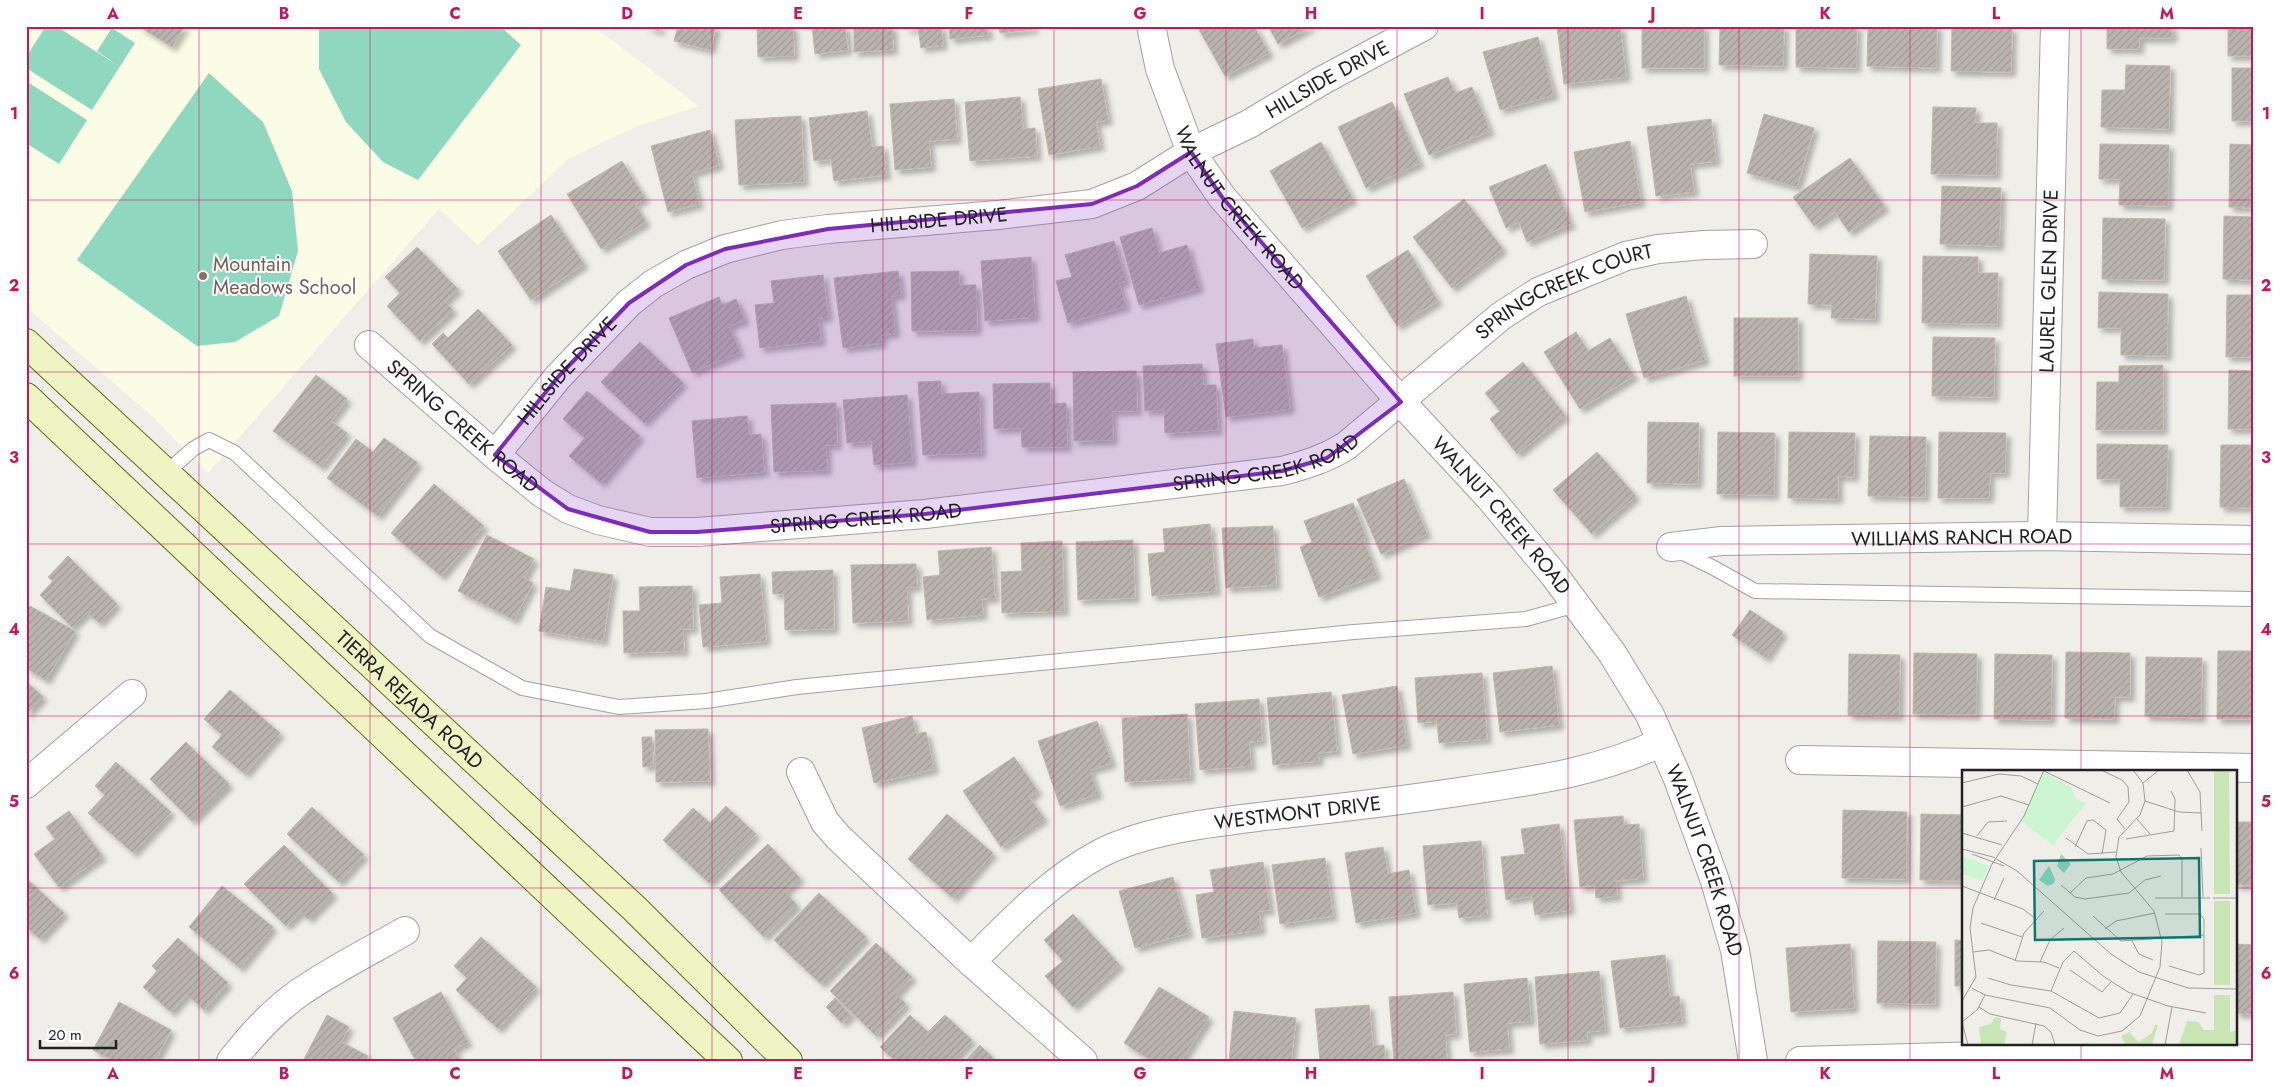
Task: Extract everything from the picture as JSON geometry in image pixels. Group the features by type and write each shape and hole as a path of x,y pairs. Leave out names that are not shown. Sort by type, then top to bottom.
{"main road":[{"name":"TIERRA REJADA ROAD","path":"26,343 634,908 788,1061"},
{"path":"26,396 371,725 728,1061"}],"street":[{"name":"WALNUT CREEK ROAD","path":"1150,26 1160,69 1191,152 1222,197 1401,402 1490,498 1576,605 1616,661 1650,715 1678,779 1712,872 1735,950 1753,1061"},
{"name":"HILLSIDE DRIVE","path":"495,455 558,377 629,303 653,284 686,265 724,249 782,235 828,229 998,215 1092,204 1137,186 1191,152 1249,124 1323,80 1424,26"},
{"name":"LAUREL GLEN DRIVE","path":"2042,536 2054,26"},
{"name":"SPRINGCREEK COURT","path":"1401,402 1501,316 1538,292 1626,256 1658,249 1704,245 1753,244"},
{"name":"SPRING CREEK ROAD","path":"369,345 495,455 542,493 568,509 590,517 650,532 697,532 925,514 1282,471 1309,464 1340,450 1401,402"},
{"name":"WILLIAMS RANCH ROAD","path":"1672,547 1722,541 2042,536 2254,540"},
{"path":"26,784 132,694"},
{"name":"WESTMONT DRIVE","path":"971,962 1024,908 1055,883 1102,853 1127,843 1163,833 1241,819 1412,799 1546,779 1603,766 1632,756 1662,742"},
{"path":"1800,760 2254,768"},
{"path":"801,772 820,813 839,838 971,962 1083,1061"},
{"path":"230,1061 264,1022 298,994 332,972 405,931"},
{"path":"1800,1061 2022,1058 2254,1058"}],"lane":[{"path":"167,472 193,449 209,440 235,453 430,636 522,688 619,707 706,701 796,687 1354,632 1526,619 1576,605"},
{"path":"1672,547 1755,591 2254,599"}],"highlighted area":[{"path":"1191,152 1222,197 1401,402 1327,458 1282,471 925,514 697,532 650,532 568,509 495,455 558,377 629,303 686,265 725,249 828,229 1092,204 1137,186"}],"shaded area":[{"name":"Mountain Meadows School","path":"26,26 593,26 699,106 635,127 568,159 478,245 439,209 208,473 153,417 26,307"}],"green space":[{"path":"46,26 56,26 117,65 97,51 112,28 135,43 92,110 26,68 26,57"},
{"path":"319,26 500,26 521,45 418,180 383,162 346,122 319,69"},
{"path":"209,73 263,122 292,191 298,251 279,316 235,342 197,346 77,260"},
{"path":"26,81 87,120 59,164 26,143"}],"building":[{"path":"138,26 185,26 172,47"},
{"path":"645,26 661,26 659,31"},
{"path":"678,26 716,26 710,50 674,41"},
{"path":"757,26 793,26 794,56 758,57"},
{"path":"812,26 845,26 848,50 815,54"},
{"path":"854,26 892,26 893,50 854,52"},
{"path":"906,26 941,26 943,45 921,48 918,28 906,29"},
{"path":"949,26 987,26 988,35 950,39"},
{"path":"999,26 1034,26 1034,29 1000,33"},
{"path":"1197,26 1254,26 1269,53 1225,76"},
{"path":"1268,26 1312,26 1278,44"},
{"path":"1557,26 1620,26 1626,77 1564,84"},
{"path":"1642,26 1704,26 1704,68 1642,68"},
{"path":"1720,26 1784,26 1783,66 1719,65"},
{"path":"1796,26 1857,26 1856,68 1796,67"},
{"path":"1868,26 1937,26 1936,68 1867,66"},
{"path":"1952,26 2012,28 2011,72 1951,71"},
{"path":"2107,26 2172,26 2172,38 2139,38 2139,49 2107,49"},
{"path":"2228,26 2254,26 2254,56 2228,56"},
{"path":"1538,37 1554,95 1500,110 1483,52"},
{"path":"2126,65 2170,66 2169,129 2101,127 2102,90 2125,90"},
{"path":"2232,68 2254,68 2254,121 2232,121"},
{"path":"1448,77 1455,93 1472,87 1490,131 1429,155 1404,94"},
{"path":"1101,79 1108,120 1096,122 1100,146 1049,155 1038,89"},
{"path":"1020,97 1023,129 1035,128 1037,156 970,161 965,102"},
{"path":"954,99 957,139 929,141 931,167 895,170 890,104"},
{"path":"1392,102 1420,163 1366,188 1338,127"},
{"path":"1933,107 1976,108 1975,123 1997,123 1996,175 1931,174"},
{"path":"867,111 872,147 883,146 886,175 834,181 831,159 814,161 809,118"},
{"path":"1764,114 1814,128 1797,187 1747,173"},
{"path":"801,116 804,182 739,185 735,120"},
{"path":"1711,119 1716,161 1690,164 1694,192 1656,196 1647,127"},
{"path":"710,130 719,165 692,173 699,204 668,212 651,146"},
{"path":"1630,141 1641,202 1585,212 1574,152"},
{"path":"1321,142 1353,199 1302,228 1270,171"},
{"path":"2100,144 2169,145 2168,206 2119,205 2120,179 2099,179"},
{"path":"2230,144 2254,145 2254,208 2229,207"},
{"path":"1850,158 1885,207 1849,232 1835,212 1814,226 1793,197"},
{"path":"622,161 645,198 635,204 646,222 601,249 567,194"},
{"path":"1546,164 1571,224 1527,242 1519,222 1506,228 1489,187"},
{"path":"1942,186 2001,188 1999,246 1940,244"},
{"path":"1464,199 1503,249 1452,288 1413,237"},
{"path":"551,215 584,264 531,300 498,251"},
{"path":"2224,216 2254,217 2254,280 2223,279"},
{"path":"2103,218 2165,219 2164,280 2102,279"},
{"path":"1152,228 1159,253 1187,245 1199,288 1139,305 1120,237"},
{"path":"1114,241 1126,281 1119,283 1126,306 1068,323 1056,281 1072,277 1065,255"},
{"path":"417,247 458,289 445,301 453,310 420,341 387,306 400,293 385,277"},
{"path":"1408,250 1438,301 1397,326 1366,276"},
{"path":"1810,254 1877,256 1875,319 1831,318 1832,305 1808,304"},
{"path":"1923,256 1978,257 1978,273 1998,273 1997,324 1922,323"},
{"path":"1031,257 1035,317 985,321 981,261"},
{"path":"898,271 901,295 891,296 895,333 881,335 882,343 843,348 834,278"},
{"path":"959,271 959,285 976,285 977,330 912,331 911,272"},
{"path":"823,275 828,317 818,318 821,341 760,348 755,305 774,303 771,281"},
{"path":"2099,292 2168,294 2167,356 2121,355 2121,328 2098,328"},
{"path":"2227,295 2254,295 2254,357 2226,357"},
{"path":"1686,296 1705,360 1644,378 1626,314"},
{"path":"719,297 722,305 736,299 745,320 729,326 740,352 692,372 669,318"},
{"path":"478,309 512,345 469,384 432,344 443,333 448,338"},
{"path":"1734,318 1798,318 1798,376 1734,376"},
{"path":"1576,332 1588,351 1610,338 1634,376 1580,409 1544,352"},
{"path":"1933,337 1995,338 1994,397 1932,396"},
{"path":"1253,339 1254,348 1282,345 1290,409 1226,417 1216,344"},
{"path":"640,342 683,383 644,423 601,382"},
{"path":"1523,362 1565,415 1517,454 1490,419 1500,411 1485,393"},
{"path":"1202,364 1203,385 1216,385 1218,430 1165,433 1164,410 1145,411 1143,366"},
{"path":"2163,365 2163,430 2096,430 2097,382 2119,382 2119,366"},
{"path":"2229,370 2254,371 2254,429 2228,429"},
{"path":"1136,371 1137,411 1112,411 1113,440 1074,441 1073,372"},
{"path":"316,375 347,399 331,421 347,433 321,467 273,431"},
{"path":"941,381 941,394 979,392 981,453 923,455 918,382"},
{"path":"1050,383 1050,404 1066,403 1067,447 1022,447 1021,428 994,429 993,384"},
{"path":"587,391 640,436 601,483 569,456 585,438 563,419"},
{"path":"907,395 912,462 874,465 872,441 847,443 843,400"},
{"path":"836,403 837,445 826,445 827,470 774,472 771,405"},
{"path":"747,416 749,435 761,434 764,472 697,478 692,421"},
{"path":"1648,422 1699,423 1698,484 1647,483"},
{"path":"1718,432 1775,433 1774,495 1717,494"},
{"path":"1789,432 1855,433 1854,477 1838,476 1838,499 1788,498"},
{"path":"1939,432 2006,433 2005,473 1990,473 1989,498 1938,498"},
{"path":"1870,436 1926,437 1925,497 1868,496"},
{"path":"384,438 418,463 378,516 327,478 356,439 373,452"},
{"path":"2097,444 2168,445 2166,507 2120,507 2120,479 2097,479"},
{"path":"2221,445 2254,445 2254,508 2220,507"},
{"path":"1597,452 1636,496 1592,534 1553,490"},
{"path":"1404,479 1427,534 1381,554 1357,499"},
{"path":"434,484 484,526 441,576 391,533"},
{"path":"1353,503 1366,537 1363,538 1377,575 1319,597 1300,547 1312,542 1304,521"},
{"path":"1210,524 1216,591 1152,596 1148,554 1165,552 1163,529"},
{"path":"1273,526 1276,585 1226,588 1222,528"},
{"path":"487,535 534,559 524,578 533,583 514,620 458,591"},
{"path":"1133,540 1135,598 1078,600 1076,542"},
{"path":"1062,541 1064,611 1002,613 1001,572 1022,571 1021,543"},
{"path":"991,547 995,598 982,599 983,615 927,620 923,577 940,575 938,551"},
{"path":"68,556 117,604 99,623 87,612 72,627 40,595 53,581 48,577"},
{"path":"916,564 917,587 907,587 908,621 853,623 851,565"},
{"path":"574,569 613,575 603,641 539,631 546,587 570,591"},
{"path":"833,570 834,629 785,630 784,594 773,594 772,572"},
{"path":"760,574 766,641 703,647 699,605 722,603 720,577"},
{"path":"692,586 693,629 683,629 684,651 624,653 623,611 640,611 639,587"},
{"path":"30,606 75,631 46,680 26,668 26,613"},
{"path":"1750,610 1783,632 1766,658 1732,635"},
{"path":"2218,651 2254,651 2254,719 2217,719"},
{"path":"2066,652 2130,653 2130,697 2115,697 2114,719 2065,718"},
{"path":"1914,653 1977,654 1976,715 1913,714"},
{"path":"1849,654 1900,655 1899,716 1848,715"},
{"path":"1995,654 2052,655 2051,720 1994,719"},
{"path":"2146,657 2202,658 2201,718 2145,716"},
{"path":"1552,666 1559,725 1500,732 1493,673"},
{"path":"1482,673 1487,739 1439,743 1437,721 1418,723 1415,678"},
{"path":"26,681 43,697 26,714"},
{"path":"1397,686 1407,745 1353,754 1342,695"},
{"path":"230,690 280,733 245,774 212,747 222,735 204,719"},
{"path":"1331,692 1337,751 1318,753 1319,761 1273,765 1267,698"},
{"path":"1259,699 1262,741 1249,742 1251,766 1200,770 1195,704"},
{"path":"1187,714 1190,778 1125,782 1122,718"},
{"path":"912,716 916,734 926,732 934,769 874,783 862,728"},
{"path":"1097,721 1112,763 1090,770 1098,794 1060,806 1038,741"},
{"path":"708,729 710,781 656,782 655,730"},
{"path":"642,737 652,737 653,766 643,767"},
{"path":"186,742 229,784 192,821 150,779"},
{"path":"1014,757 1038,791 1029,797 1044,818 1001,847 963,791"},
{"path":"116,762 171,812 133,853 88,813 105,795 95,786"},
{"path":"726,806 756,834 709,883 663,840 693,808 710,823"},
{"path":"312,807 364,855 339,882 287,834"},
{"path":"1843,810 1907,812 1906,879 1842,878"},
{"path":"69,811 102,856 59,887 34,854 55,839 46,827"},
{"path":"947,814 993,853 953,898 908,859"},
{"path":"1921,814 1962,815 1962,881 1920,880"},
{"path":"1623,816 1624,825 1639,824 1643,878 1616,881 1617,896 1596,898 1595,885 1580,887 1574,820"},
{"path":"2238,822 2254,822 2254,885 2238,885"},
{"path":"1559,824 1570,910 1535,915 1532,896 1506,900 1501,857 1525,854 1521,829"},
{"path":"1481,841 1487,915 1459,918 1457,903 1428,905 1423,846"},
{"path":"768,844 800,878 785,892 797,905 764,937 719,890"},
{"path":"284,845 333,894 308,919 301,912 286,926 244,884"},
{"path":"1383,847 1388,874 1409,870 1416,913 1356,923 1345,853"},
{"path":"1325,858 1333,916 1280,924 1272,865"},
{"path":"1263,862 1270,910 1259,911 1261,930 1202,938 1196,895 1214,892 1210,870"},
{"path":"1173,877 1189,933 1135,948 1119,891"},
{"path":"26,878 64,913 40,939 29,929 26,932"},
{"path":"222,886 273,927 240,968 189,927"},
{"path":"819,893 866,937 821,984 774,940"},
{"path":"1073,914 1120,965 1073,1007 1045,976 1063,961 1044,940"},
{"path":"481,937 536,987 498,1029 456,990 467,978 454,966"},
{"path":"178,938 228,983 204,1010 187,994 171,1012 143,987 157,971 152,966"},
{"path":"1955,940 1962,941 1962,986 1955,986"},
{"path":"1878,941 1936,942 1935,1004 1877,1003"},
{"path":"876,943 912,977 896,994 906,1004 876,1036 830,991"},
{"path":"1850,944 1854,1008 1791,1012 1786,948"},
{"path":"2238,944 2254,945 2254,1014 2238,1013"},
{"path":"1665,955 1670,997 1679,996 1682,1021 1620,1028 1611,961"},
{"path":"1599,971 1605,1030 1587,1032 1587,1040 1540,1044 1535,977"},
{"path":"1527,978 1531,1021 1507,1023 1509,1049 1470,1052 1464,984"},
{"path":"1159,987 1209,1017 1181,1061 1152,1061 1124,1043"},
{"path":"441,992 468,1042 454,1049 460,1061 416,1061 393,1018"},
{"path":"1453,992 1456,1034 1445,1035 1447,1059 1394,1061 1389,997"},
{"path":"835,998 851,1015 842,1023 826,1007"},
{"path":"119,1002 171,1030 155,1061 114,1061 93,1050"},
{"path":"1369,1005 1373,1046 1384,1045 1385,1061 1320,1061 1315,1009"},
{"path":"1234,1011 1296,1018 1291,1061 1229,1061"},
{"path":"327,1015 349,1027 341,1042 368,1056 366,1061 303,1061"},
{"path":"910,1015 928,1032 945,1015 972,1040 952,1061 895,1061 880,1047"},
{"path":"980,1045 996,1061 965,1061"}],"place":[{"name":"Mountain Meadows School","path":"203,276"}]}
